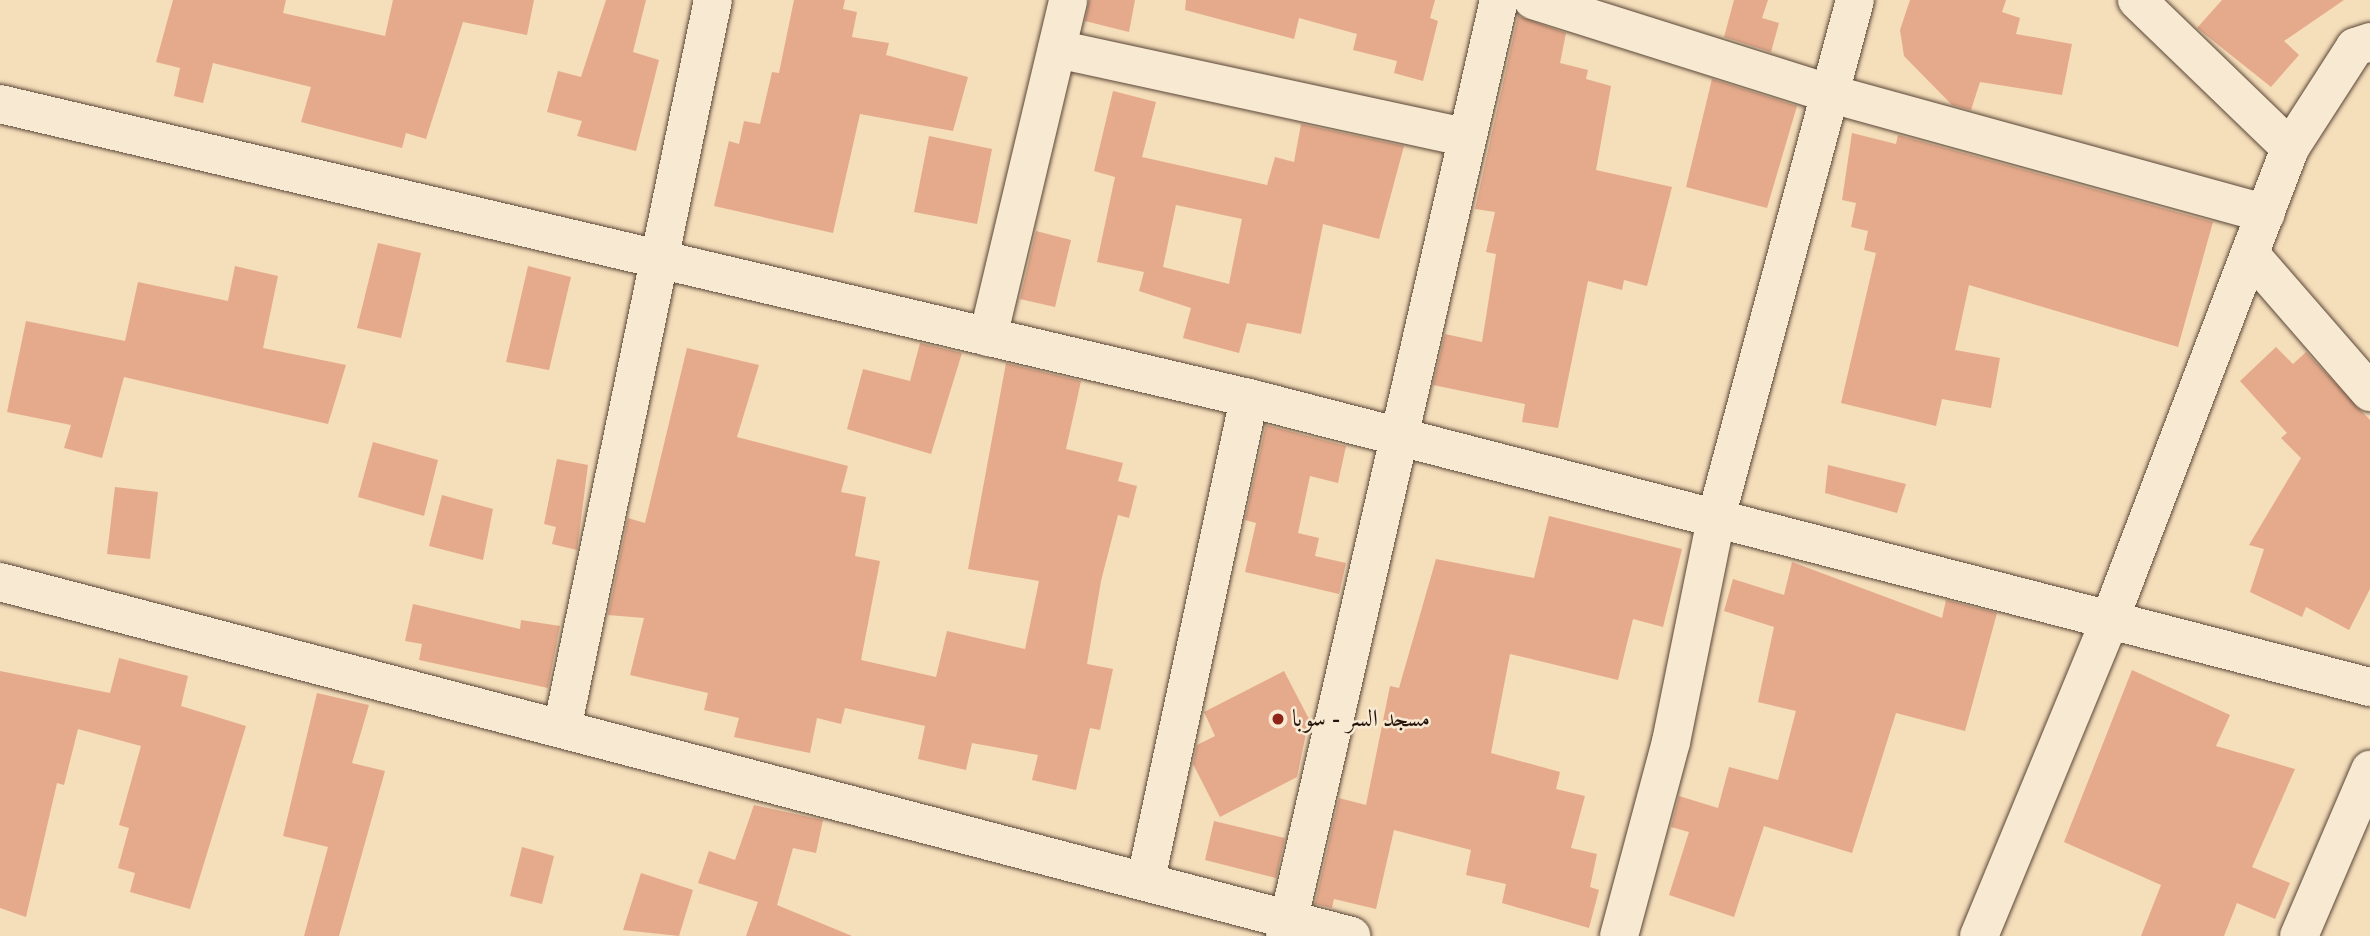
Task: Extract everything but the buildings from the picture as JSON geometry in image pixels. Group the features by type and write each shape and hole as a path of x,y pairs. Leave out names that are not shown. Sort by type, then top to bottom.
{"street":[{"path":"562,729 713,0"},
{"path":"988,337 1068,0"},
{"path":"1288,928 1403,437 1465,137 1499,0"},
{"path":"1533,0 1828,93 2266,214"},
{"path":"1619,936 1676,717 1717,514 1855,0"},
{"path":"2137,0 2290,148"},
{"path":"1979,936 2110,618 2290,148 2355,47 2370,42"},
{"path":"1057,49 1465,137"},
{"path":"0,104 1249,398 1717,514 2370,687"},
{"path":"2250,254 2370,391"},
{"path":"1146,879 1249,398"},
{"path":"0,582 1146,879 1288,928 1351,936"},
{"path":"2299,936 2370,770"}],"place":[{"name":"مسجد السر - سوبا","path":"1278,719"}]}
